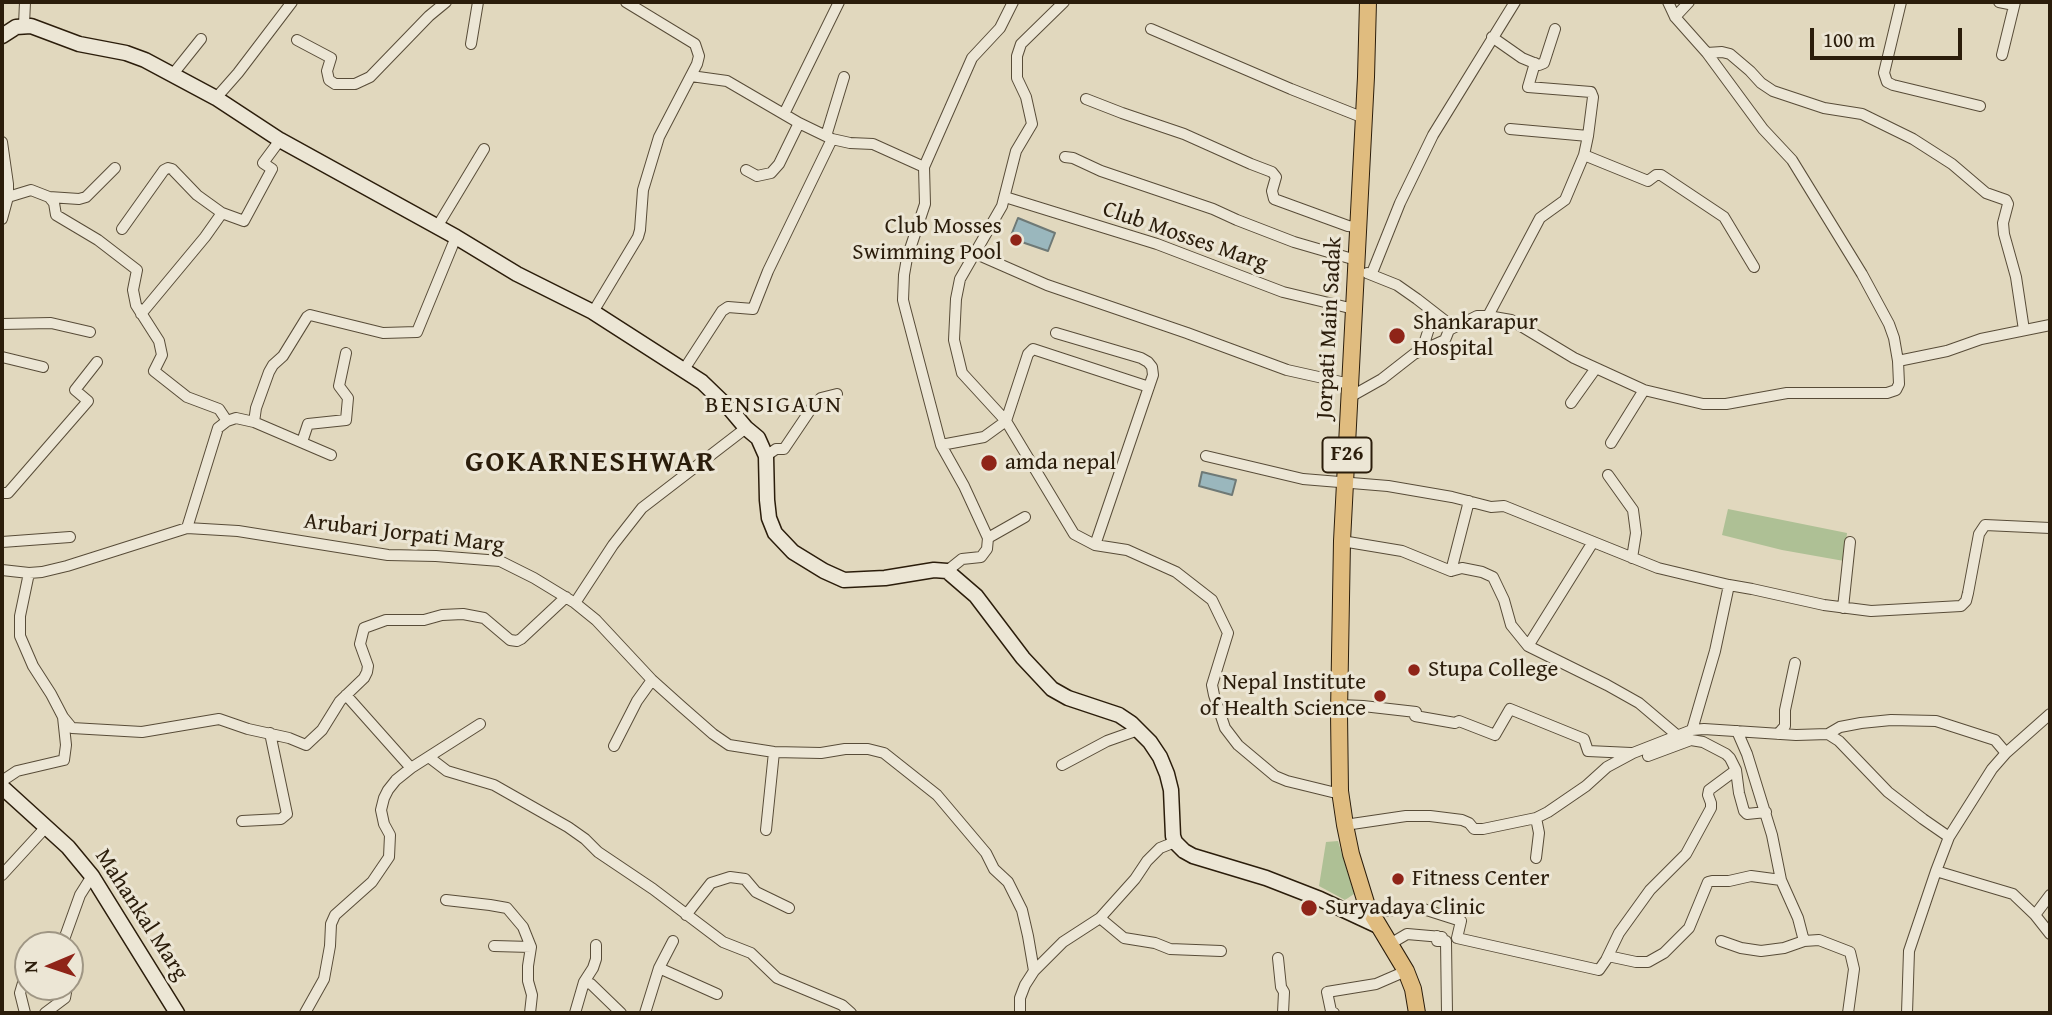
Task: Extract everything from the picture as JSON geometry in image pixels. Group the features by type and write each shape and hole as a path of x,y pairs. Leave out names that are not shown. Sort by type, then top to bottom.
{"main road":[{"name":"Jorpati Main Sadak","path":"1367,906 1345,825 1340,791 1339,705 1342,541 1354,309 1361,268 1358,227 1368,2"},
{"path":"2,36 16,27 31,26 79,44 136,56 173,74 216,98 280,140 456,237 517,274 593,312 702,382 758,438 766,456 769,518 775,533 793,552 824,572 844,580 885,578 934,570 947,571 976,596 1023,658 1052,689 1068,698 1119,715 1150,742 1167,775 1171,790 1171,829 1175,842 1184,851 1266,878 1378,926"},
{"name":"Mahankal Marg","path":"2,784 68,847 92,876 177,1013"},
{"name":"F26","path":"1367,906 1406,971 1413,989 1417,1013"}],"street":[{"path":"24,25 25,2"},
{"path":"216,98 292,2"},
{"path":"297,40 331,58 327,71 329,80 335,84 355,84 370,78 429,16 446,2"},
{"path":"471,44 478,2"},
{"path":"593,312 638,237 640,201 659,137 699,56 695,44 626,2"},
{"path":"784,114 839,2"},
{"path":"947,571 962,559 981,557 987,549 988,538 941,445 903,300 907,258 925,204 924,167 972,58 1000,28 1013,2"},
{"path":"1064,2 1021,44 1017,56 1017,78 1026,97 1032,124 1016,151 1002,206 960,279 954,340 962,373 1006,421 1074,534 1095,545 1127,550 1176,572 1212,600 1228,633 1212,685 1225,728 1238,745 1275,776 1332,792 1340,791"},
{"path":"1361,268 1400,203 1433,135 1515,2"},
{"path":"974,253 1046,285 1350,391 1373,384 1422,350 1438,345 1445,340 1449,330 1477,316 1511,320 1574,358 1644,390 1703,404 1726,404 1787,393 1887,393 1896,390 1899,384 1898,361 1889,324 1834,227 1792,160 1763,129 1707,52 1675,17 1668,2"},
{"path":"1675,17 1689,2"},
{"path":"1901,2 1884,73 1887,82 1980,106"},
{"path":"1999,2 2014,3 2002,55"},
{"path":"1150,29 1364,118"},
{"path":"1492,37 1522,58 1539,65 1544,63 1555,29"},
{"path":"173,74 201,39"},
{"path":"1707,52 1730,54 1773,91 1824,108 1862,114 1913,139 1952,164 1992,197 2006,200 2008,204 2003,223 2004,234 2019,290 2024,330"},
{"path":"1488,316 1540,218 1565,200 1584,155 1588,136 1591,92 1528,88 1535,63"},
{"path":"691,76 727,80 829,138 850,143 873,144 924,167"},
{"path":"683,371 722,311 728,307 753,309 829,138 844,77"},
{"path":"1086,99 1184,134 1272,172 1276,177 1272,191 1274,199 1348,226 1358,227"},
{"path":"746,170 757,176 771,173 779,164 799,123"},
{"path":"1510,129 1588,136"},
{"path":"122,229 164,170 168,169 172,169 198,195 222,213 244,221 272,169 263,163 280,140"},
{"path":"2,142 8,184 8,197 2,218"},
{"path":"437,227 484,149"},
{"path":"1584,155 1648,181 1661,175 1724,217 1754,267"},
{"path":"1065,157 1213,209 1361,268 1397,285 1444,320 1449,330"},
{"path":"8,197 31,190 49,197 86,197 115,168"},
{"path":"49,197 54,203 56,215 98,240 136,270 133,290 136,305 159,341 162,355 154,371 187,397 219,409 227,421"},
{"name":"Club Mosses Marg","path":"1005,197 1157,244 1283,292 1354,309"},
{"path":"141,314 222,213"},
{"path":"254,422 256,408 269,372 284,356 301,325 310,315 383,333 417,332 456,237"},
{"path":"1422,350 1434,313"},
{"path":"2,324 51,323 90,332"},
{"path":"1898,361 1947,351 1981,339 2050,325"},
{"path":"1056,333 1148,362 1152,367 1153,375 1095,545"},
{"path":"941,445 984,438 1006,421 1028,354 1033,349 1149,387"},
{"path":"302,442 308,424 346,420 348,398 339,386 346,353"},
{"path":"2,357 43,367"},
{"path":"2,494 9,493 88,401 75,390 97,362"},
{"path":"1571,403 1596,368"},
{"path":"1611,443 1644,390"},
{"path":"766,456 776,449 784,449 821,398 837,394"},
{"path":"187,528 218,428 227,421 236,418 254,422 331,455"},
{"path":"29,573 20,616 20,636 33,666 72,728 142,732 219,719 306,745 322,730 346,695 368,672 360,644 364,628 386,620 424,620 442,615 463,614 484,618 510,640 517,642 571,600 642,508 746,428"},
{"path":"1206,456 1303,479 1388,486 1490,507 1504,506 1658,568 1729,585 1871,611 1961,606 1968,593 1979,534 1985,525 2050,528"},
{"path":"1608,475 1633,510 1636,533 1632,558"},
{"path":"1451,570 1469,501"},
{"path":"988,538 1025,517"},
{"name":"Arubari Jorpati Marg","path":"2,570 29,573 67,566 187,528 238,530 388,555 500,561 571,600 596,620 652,680 713,734 729,744 774,752 821,753 868,749 884,753 937,795 1007,882 1021,910 1034,971"},
{"path":"2,542 70,537"},
{"path":"1342,541 1402,551 1451,570 1482,572 1493,577 1504,600 1511,625 1528,646 1639,703 1678,736"},
{"path":"1528,646 1593,542"},
{"path":"1843,608 1850,542"},
{"path":"1692,730 1715,651 1729,585"},
{"path":"1777,734 1785,726 1785,710 1795,663"},
{"path":"614,746 637,701 652,680"},
{"path":"346,695 411,768"},
{"path":"1339,705 1416,712 1415,716 1458,722 1495,735 1510,709 1584,738 1588,751 1633,753"},
{"path":"1907,1013 1909,951 1949,837 1992,769 2050,714"},
{"path":"2,784 17,771 64,760 66,745 63,717"},
{"path":"1345,825 1406,816 1430,816 1462,820 1474,829 1483,829 1536,818 1586,786 1607,767 1633,753 1692,730 1828,734 1850,724 1891,720 1936,721 1995,740 2006,753"},
{"path":"305,1013 324,979 331,924 335,915 372,882 389,857 390,835 381,810 384,798 396,780 411,768 480,724"},
{"path":"1062,765 1107,741 1138,730"},
{"path":"1737,731 1766,812 1782,880 1798,918 1804,941"},
{"path":"242,821 281,820 287,814 270,733"},
{"path":"1828,734 1839,741 1888,792 1949,837"},
{"path":"1648,757 1694,740 1703,742 1726,754 1736,770 1744,811 1747,814 1766,812"},
{"path":"766,830 774,752"},
{"path":"430,758 447,771 494,785 568,827 598,852 653,889 723,942 751,953 776,978 842,1005 851,1013"},
{"path":"1391,944 1408,934 1457,938 1599,970 1619,933 1650,890 1686,853 1711,808 1709,790 1736,770"},
{"path":"1535,858 1539,834 1536,818"},
{"path":"2,874 46,827"},
{"path":"1020,1013 1020,998 1024,985 1034,971 1063,942 1100,918 1160,848 1175,842"},
{"path":"1936,871 2013,894 2050,934"},
{"path":"67,931 80,895 92,876"},
{"path":"1608,956 1636,962 1648,961 1664,953 1689,928 1708,883 1712,881 1729,881 1751,876 1782,880"},
{"path":"686,915 710,883 730,877 746,879 756,892 789,908"},
{"path":"2035,915 2050,895"},
{"path":"446,900 507,908 523,927 531,947 528,966 532,995 530,1013"},
{"path":"1367,906 1386,911 1417,907 1461,921 1457,938"},
{"path":"1100,918 1124,938 1155,943 1170,949 1221,951"},
{"path":"1437,936 1437,941 1446,941 1447,1013"},
{"path":"1721,942 1761,951 1819,940 1850,952 1854,969 1848,1013"},
{"path":"645,1013 659,968 673,941"},
{"path":"575,1013 584,982 596,959 596,945"},
{"path":"494,946 531,947"},
{"path":"1278,958 1284,992 1283,1013"},
{"path":"659,968 717,994"},
{"path":"1334,1013 1331,1011 1327,992 1376,984 1406,971"},
{"path":"584,982 591,984 621,1013"},
{"path":"45,1013 61,1001"}],"green space":[{"path":"1728,509 1847,533 1844,561 1782,550 1722,535"},
{"path":"1338,841 1354,894 1345,900 1319,886 1326,842"}],"water":[{"path":"1018,218 1055,233 1048,251 1010,238"},
{"path":"1202,472 1236,480 1232,495 1199,486"}],"place":[{"name":"Club Mosses Swimming Pool","path":"1016,240"},
{"name":"Shankarapur Hospital","path":"1397,336"},
{"name":"amda nepal","path":"989,463"},
{"name":"Stupa College","path":"1414,670"},
{"name":"Nepal Institute of Health Science","path":"1380,696"},
{"name":"Fitness Center","path":"1398,879"},
{"name":"Suryadaya Clinic","path":"1309,908"}],"district":[{"name":"BENSIGAUN","path":"774,406"},
{"name":"GOKARNESHWAR","path":"591,463"}]}
